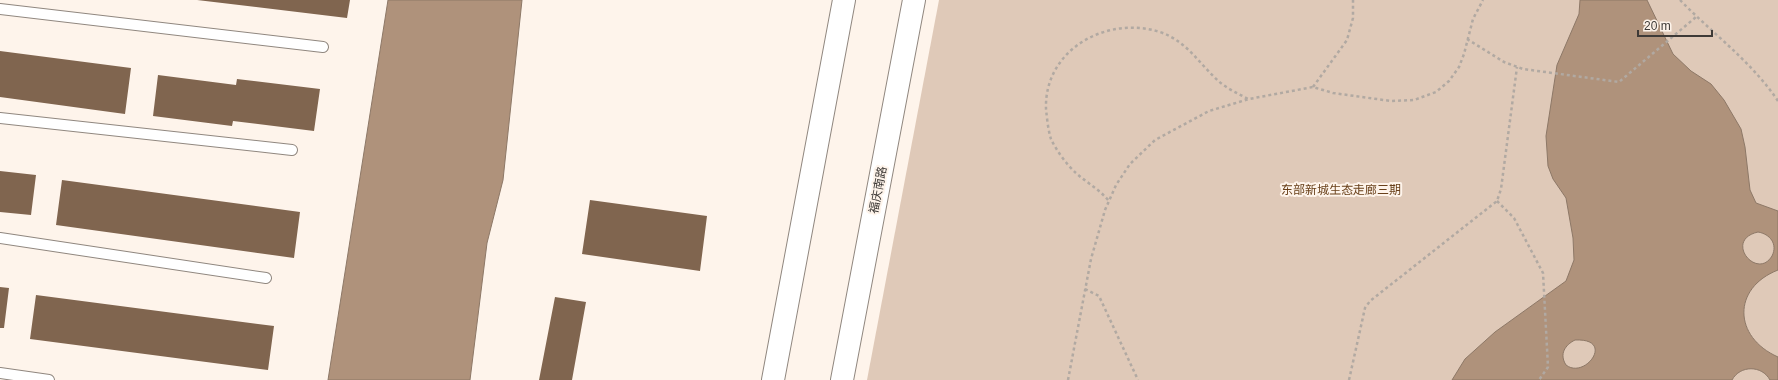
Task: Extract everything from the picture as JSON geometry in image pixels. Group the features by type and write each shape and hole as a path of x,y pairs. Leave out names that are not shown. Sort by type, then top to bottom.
{"main road":[{"path":"773,380 844,0"},
{"name":"福庆南路","path":"842,380 914,0"}],"lane":[{"path":"0,9 323,46"},
{"path":"0,118 292,150"},
{"path":"0,238 266,278"},
{"path":"0,372 49,380"}],"path":[{"path":"1313,87 1347,40 1353,18 1353,0"},
{"path":"1068,380 1091,259 1108,201 1116,184 1130,164 1155,140 1209,111 1249,99 1313,87 1333,93 1391,101 1414,100 1436,92 1449,81 1459,67 1473,19 1484,0"},
{"path":"1680,0 1696,17 1743,58 1765,82 1778,101"},
{"path":"1467,39 1504,62 1517,67 1619,82 1696,17"},
{"path":"1108,201 1095,187 1075,173 1062,156 1051,138 1047,117 1046,96 1053,72 1064,56 1080,42 1104,31 1130,28 1160,32 1186,46 1222,83 1249,99"},
{"path":"1350,380 1365,308 1370,300 1497,201 1501,189 1517,67"},
{"path":"1497,201 1514,218 1543,273 1548,367 1539,380"},
{"path":"1085,289 1099,296 1138,380"}],"green space":[{"name":"东部新城生态走廊三期","path":"939,0 1778,0 1778,380 867,380"}],"shaded area":[{"path":"388,0 522,0 503,180 487,243 470,380 328,380"},
{"path":"1580,0 1647,0 1673,54 1691,71 1711,84 1724,100 1741,129 1745,147 1750,190 1756,203 1778,211 1778,270 1763,278 1752,288 1746,300 1744,313 1746,325 1753,338 1763,348 1778,357 1778,380 1770,380 1766,375 1757,369 1745,369 1736,375 1732,380 1452,380 1465,359 1495,332 1566,281 1574,260 1573,238 1566,198 1553,179 1548,166 1546,136 1557,65 1579,14","holes":["1758,232 1769,237 1772,240 1774,247 1772,256 1766,262 1759,264 1752,262 1743,250 1743,243 1748,236","1575,340 1587,341 1594,345 1595,351 1593,357 1588,363 1581,367 1574,368 1566,365 1563,354 1568,344"]}],"building":[{"path":"197,0 350,0 347,18"},
{"path":"0,51 131,68 125,114 0,97"},
{"path":"158,75 236,85 237,79 320,89 314,131 233,121 232,126 153,116"},
{"path":"0,171 36,175 31,215 0,212"},
{"path":"62,180 300,212 294,258 56,225"},
{"path":"590,200 707,216 700,271 582,254"},
{"path":"0,287 9,288 4,328 0,328"},
{"path":"36,295 274,326 268,370 30,339"},
{"path":"555,297 586,302 572,380 539,380"}]}
